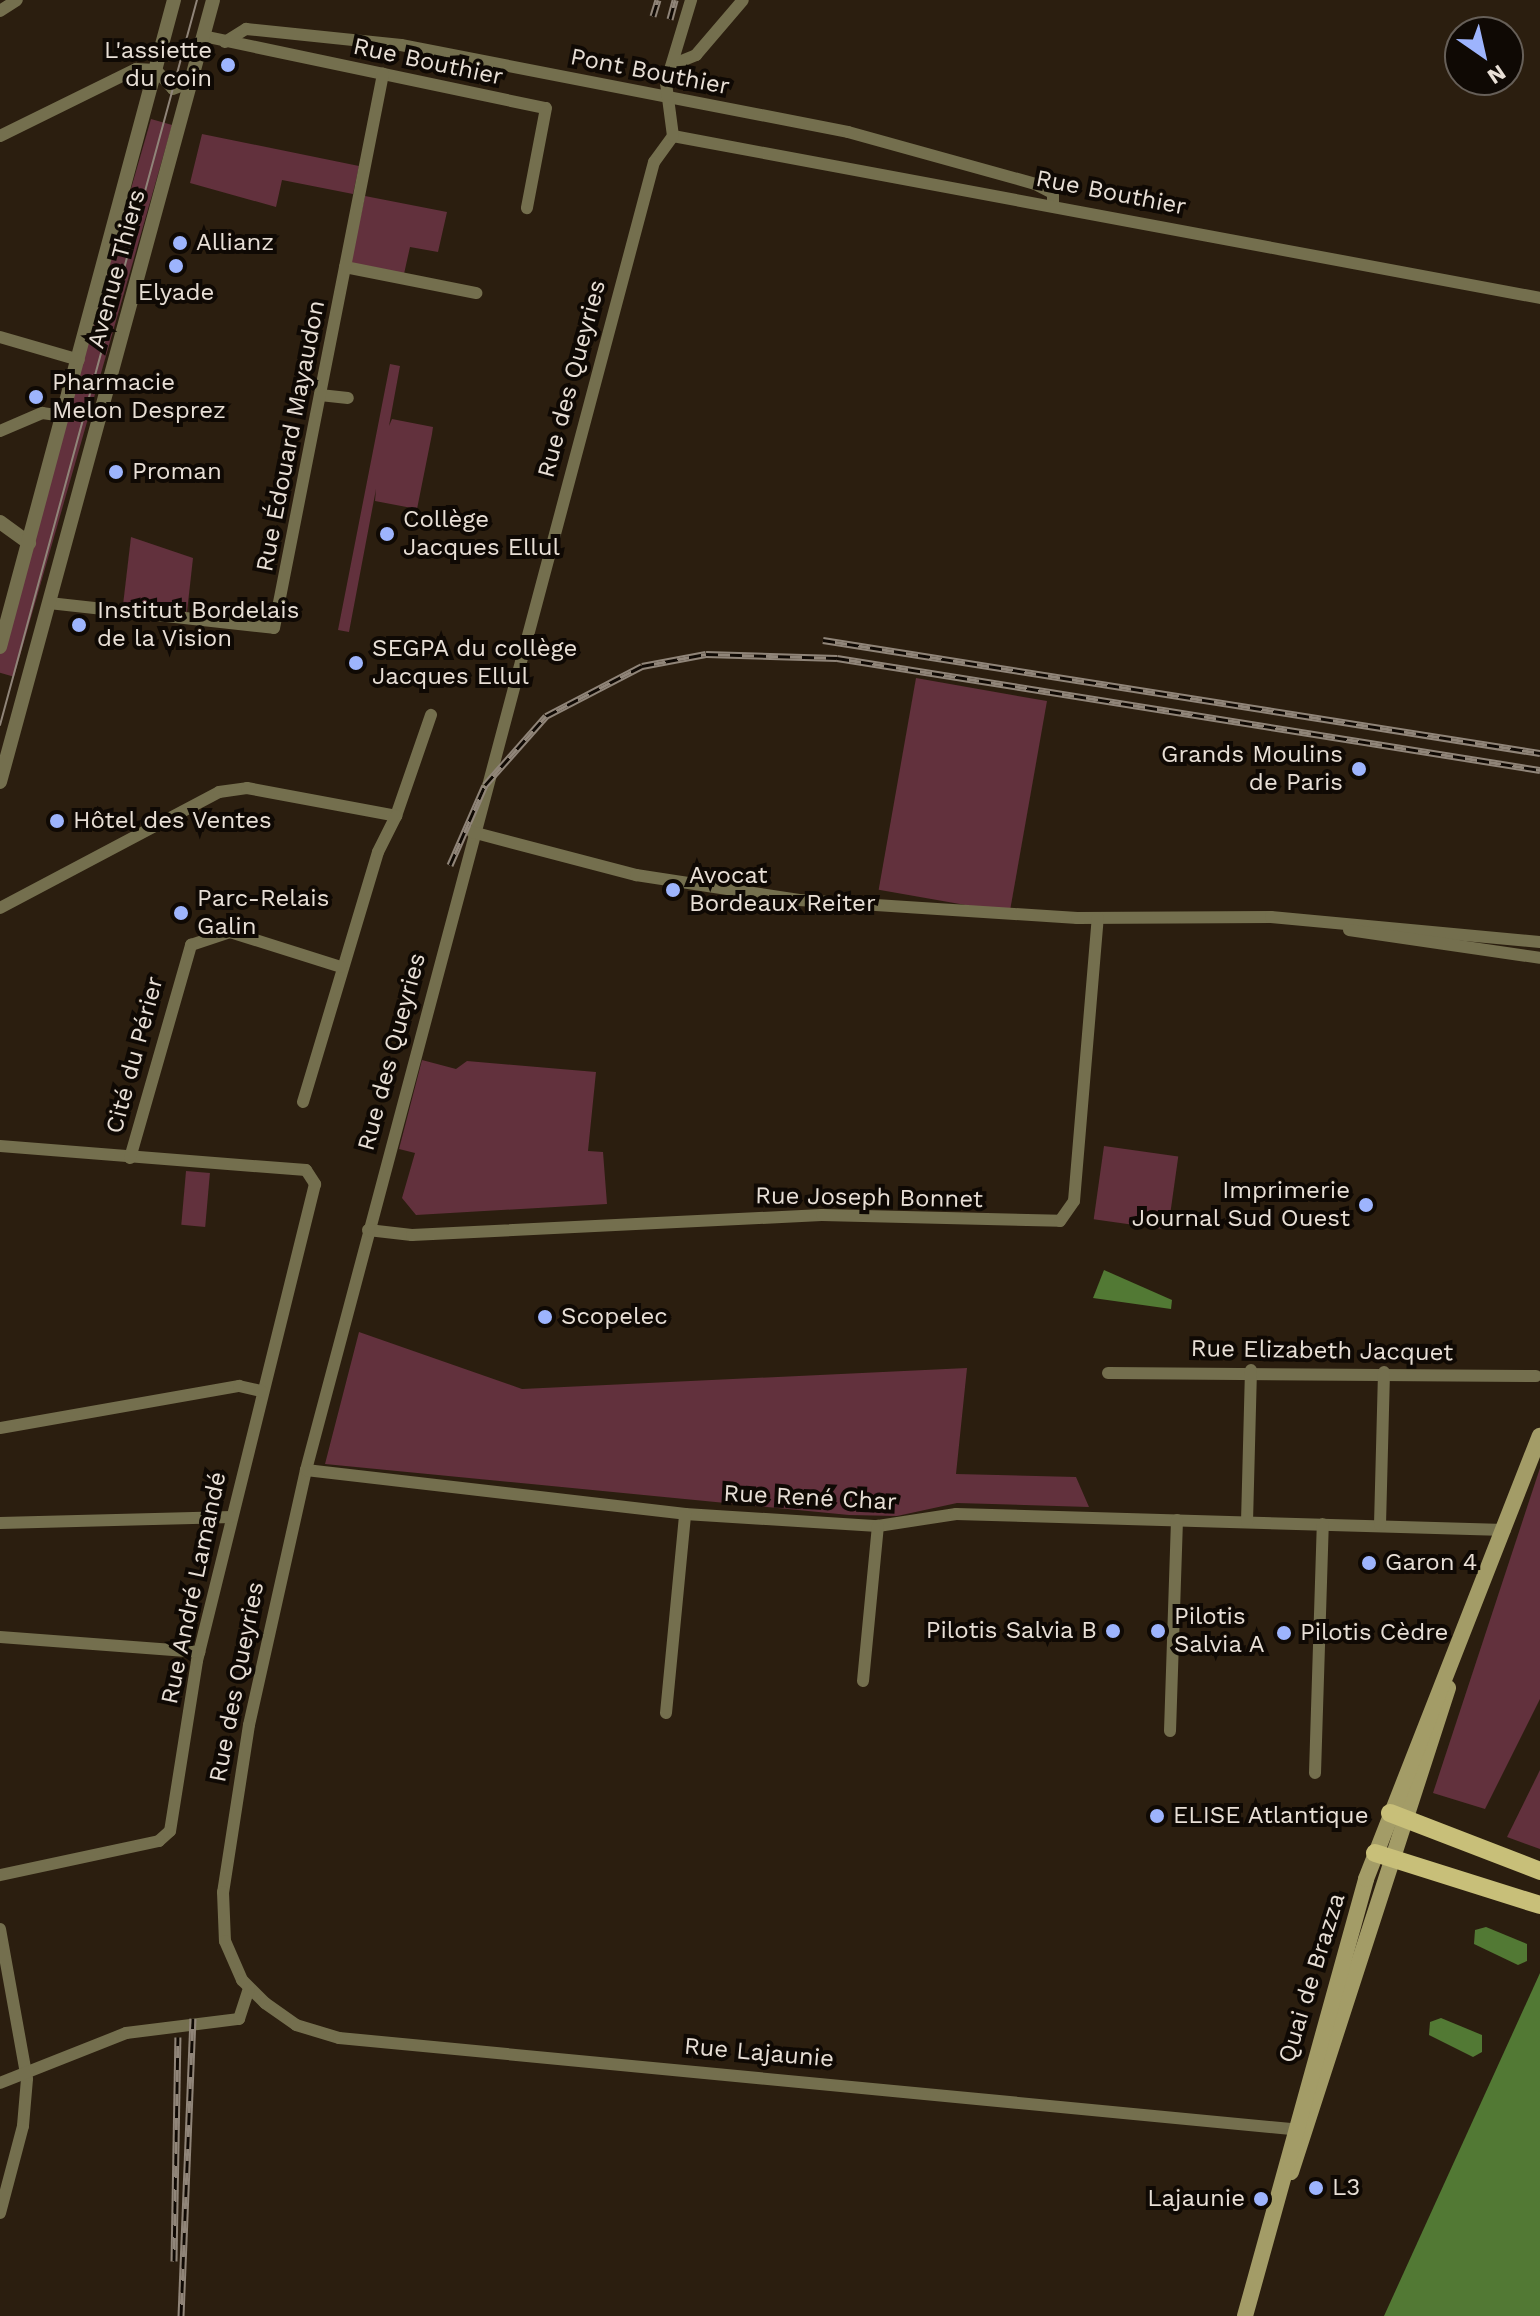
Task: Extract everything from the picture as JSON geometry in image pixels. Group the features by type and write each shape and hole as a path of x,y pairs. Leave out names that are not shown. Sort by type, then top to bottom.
{"main road":[{"name":"Quai de Brazza","path":"1245,2316 1292,2128 1398,1816 1540,1436"},
{"path":"1398,1816 1540,1871"},
{"path":"1384,1856 1540,1905"},
{"name":"Quai de Brazza","path":"1254,2316 1292,2128"}],"street":[{"path":"0,11 17,0"},
{"name":"Avenue Thiers","path":"0,647 174,0"},
{"name":"Avenue Thiers","path":"0,782 213,0"},
{"path":"673,136 665,106 691,0"},
{"path":"674,64 696,55 743,0"},
{"name":"Pont Bouthier","path":"225,42 246,29 401,45 848,132 1048,188 1053,204"},
{"name":"Rue Bouthier","path":"203,36 546,108 527,208"},
{"path":"0,136 115,76 156,70 167,87 191,82"},
{"name":"Rue Édouard Mayaudon","path":"49,603 274,628 383,74"},
{"name":"Rue Bouthier","path":"673,136 1053,204 1540,298"},
{"name":"Rue des Queyries","path":"249,1989 225,1941 228,1883 259,1673 306,1470 472,832 654,162 673,136"},
{"path":"345,267 476,293"},
{"path":"0,337 79,360"},
{"path":"320,395 348,398"},
{"path":"0,431 42,413 63,416"},
{"path":"0,522 29,543"},
{"path":"303,1102 341,967 431,715"},
{"path":"0,908 219,792 247,788 396,816"},
{"path":"472,832 636,875 796,900 1098,918 1271,917 1540,942"},
{"path":"1271,917 1540,958"},
{"name":"Rue Joseph Bonnet","path":"368,1230 412,1235 822,1215 1060,1221 1074,1201 1098,918"},
{"name":"Cité du Périer","path":"130,1158 182,963 197,941 230,932 341,967"},
{"path":"0,1146 130,1158"},
{"name":"Rue André Lamandé","path":"0,1875 165,1838 199,1652 261,1391 315,1184 306,1170 130,1158"},
{"path":"1247,1522 1251,1370"},
{"name":"Rue Elizabeth Jacquet","path":"1108,1373 1251,1370 1536,1376"},
{"path":"1380,1525 1384,1372"},
{"path":"0,1428 239,1386 261,1391"},
{"name":"Rue René Char","path":"306,1470 685,1514 878,1526 956,1514 1505,1530"},
{"path":"666,1713 685,1514"},
{"path":"0,1523 232,1517"},
{"path":"1170,1731 1177,1520"},
{"path":"1315,1773 1323,1524"},
{"path":"863,1681 878,1526"},
{"path":"0,1637 199,1652"},
{"path":"0,1929 27,2072 23,2126 0,2213"},
{"path":"0,2083 126,2033 239,2019 249,1989"},
{"name":"Rue Lajaunie","path":"249,1989 296,2025 339,2038 1292,2128"}],"shaded area":[{"path":"151,119 172,125 14,677 0,673 0,646"},
{"path":"202,134 359,166 353,194 282,180 276,207 190,183"},
{"path":"365,196 447,212 438,252 410,247 404,274 350,264"},
{"path":"390,364 400,366 389,426 392,419 433,427 432,434 417,509 375,501 376,489 349,632 338,630"},
{"path":"131,537 193,558 187,612 123,605"},
{"path":"916,678 1047,701 1010,913 879,890"},
{"path":"422,1060 456,1069 467,1061 596,1072 588,1151 603,1152 607,1204 416,1215 402,1198 415,1153 399,1149"},
{"path":"1104,1146 1178,1156 1168,1230 1094,1219"},
{"path":"186,1171 210,1173 205,1227 181,1225"},
{"path":"1104,1270 1172,1300 1171,1309 1093,1298"},
{"path":"359,1332 522,1389 967,1368 956,1474 1076,1477 1089,1507 957,1503 897,1516 849,1515 325,1464"},
{"path":"1540,1468 1540,1699 1485,1809 1433,1793"},
{"path":"1540,1770 1540,1849 1507,1837"},
{"path":"1486,1927 1527,1944 1527,1961 1518,1965 1474,1944 1475,1930"},
{"path":"1540,1973 1540,2316 1384,2316"},
{"path":"1441,2018 1482,2035 1482,2052 1473,2057 1429,2035 1430,2022"}],"tram line":[{"path":"0,725 197,0"}],"railway":[{"path":"653,16 658,0"},
{"path":"670,19 675,0"},
{"path":"823,640 1540,753"},
{"path":"450,865 485,785 546,716 642,666 706,654 837,658 1540,770"},
{"path":"181,2316 193,2018"},
{"path":"174,2261 178,2037"}],"place":[{"name":"L'assiette du coin","path":"228,65"},
{"name":"Allianz","path":"180,243"},
{"name":"Elyade","path":"176,266"},
{"name":"Pharmacie Melon Desprez","path":"36,397"},
{"name":"Proman","path":"116,472"},
{"name":"Collège Jacques Ellul","path":"387,534"},
{"name":"Institut Bordelais de la Vision","path":"79,625"},
{"name":"SEGPA du collège Jacques Ellul","path":"356,663"},
{"name":"Grands Moulins de Paris","path":"1359,769"},
{"name":"Hôtel des Ventes","path":"57,821"},
{"name":"Avocat Bordeaux Reiter","path":"673,890"},
{"name":"Parc-Relais Galin","path":"181,913"},
{"name":"Imprimerie Journal Sud Ouest","path":"1366,1205"},
{"name":"Scopelec","path":"545,1317"},
{"name":"Garon 4","path":"1369,1563"},
{"name":"Pilotis Salvia B","path":"1113,1631"},
{"name":"Pilotis Salvia A","path":"1158,1631"},
{"name":"Pilotis Cèdre","path":"1284,1633"},
{"name":"ELISE Atlantique","path":"1157,1816"},
{"name":"L3","path":"1316,2188"},
{"name":"Lajaunie","path":"1261,2199"}]}
